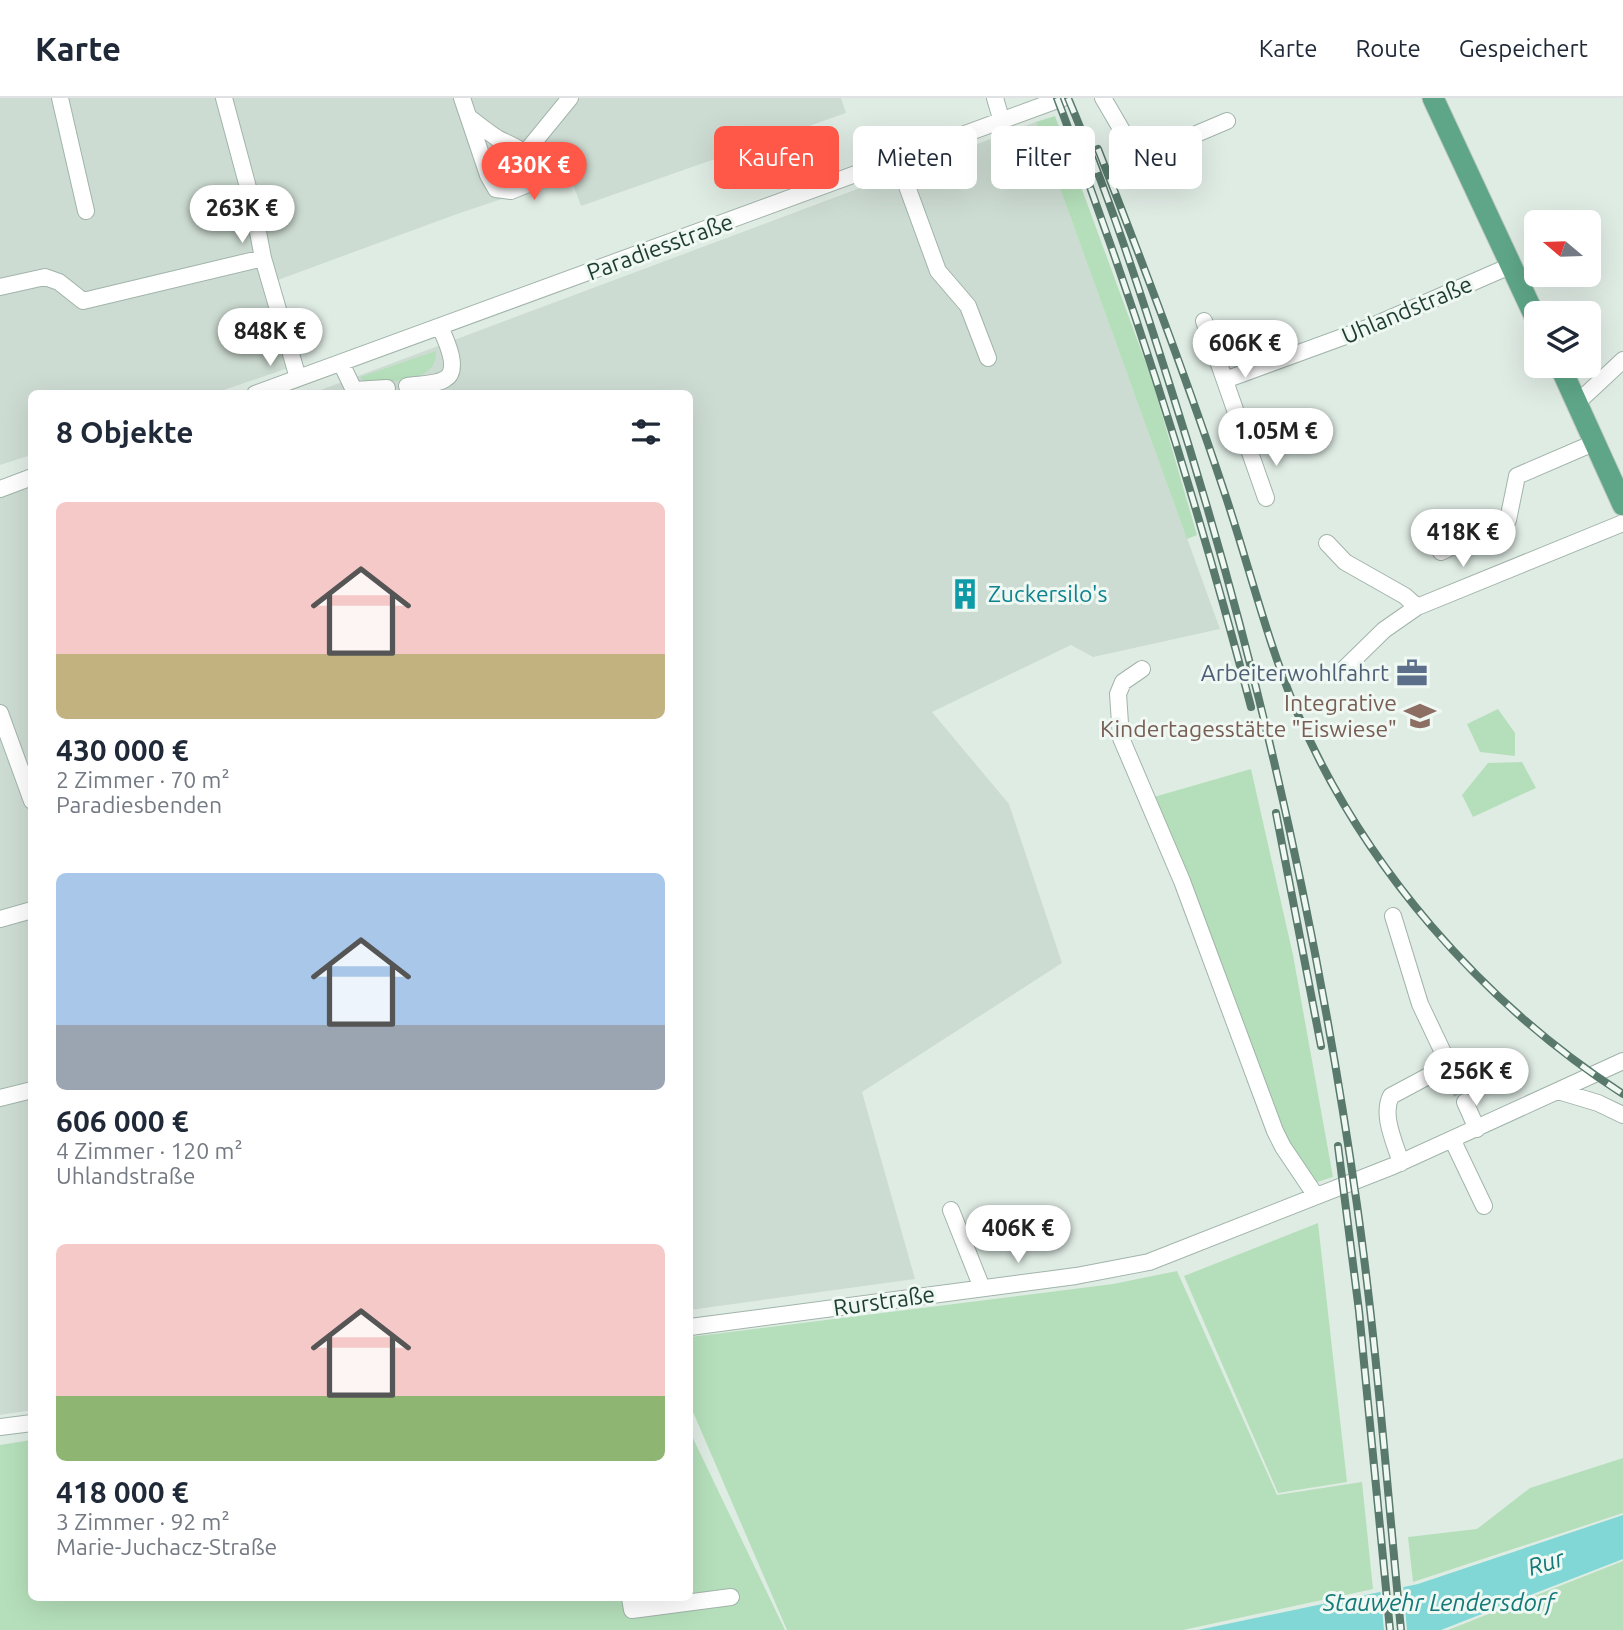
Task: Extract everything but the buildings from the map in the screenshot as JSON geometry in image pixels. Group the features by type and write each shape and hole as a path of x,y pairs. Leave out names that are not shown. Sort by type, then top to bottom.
{"main road":[{"path":"1433,98 1527,301"},
{"path":"1566,378 1623,505"}],"street":[{"path":"60,98 86,211"},
{"path":"224,98 253,206 263,258 298,378"},
{"path":"462,98 488,175 496,189 511,191 526,185 531,175 531,160 520,148 496,137 470,118"},
{"path":"525,153 570,98"},
{"path":"995,98 1002,122"},
{"name":"Paradiesstraße","path":"977,131 1063,98"},
{"path":"1103,98 1135,151 1142,157 1227,121"},
{"name":"Paradiesstraße","path":"266,390 853,175"},
{"path":"908,189 938,271 968,306 988,358"},
{"path":"0,287 45,277 59,282 83,301 263,258"},
{"name":"Uhlandstraße","path":"1225,380 1370,327 1510,266"},
{"path":"1204,321 1266,498"},
{"path":"407,386 445,380 449,375 452,362 440,327"},
{"path":"1578,401 1623,360"},
{"path":"341,363 354,390 387,388"},
{"path":"1441,552 1508,520 1517,477 1596,442"},
{"path":"0,489 28,478"},
{"path":"1340,673 1384,630 1417,607 1623,523"},
{"path":"1327,543 1345,562 1405,596 1417,607"},
{"path":"1142,669 1123,682 1118,694 1121,738 1182,881 1275,1131 1316,1196"},
{"path":"0,713 28,790"},
{"path":"0,919 28,911"},
{"path":"1393,916 1420,1004 1452,1072 1391,1096 1387,1104 1389,1123 1401,1163"},
{"name":"Rurstraße","path":"693,1327 1076,1276 1149,1262 1401,1163 1623,1061"},
{"path":"0,1098 28,1091"},
{"path":"1558,1091 1623,1115"},
{"path":"1465,1102 1476,1129"},
{"path":"1452,1139 1484,1206"},
{"path":"951,1210 982,1288"},
{"path":"0,1427 28,1424"},
{"path":"630,1601 632,1610 731,1597"}],"shaded area":[{"path":"0,98 841,98 846,113 809,126 714,126 714,159 581,206 570,176 457,214 267,284 291,367 224,390 28,390 28,456 0,465"},
{"path":"991,139 991,189 1060,189 1220,629 1093,657 1071,645 932,712 1009,804 1062,963 862,1092 915,1279 693,1310 693,390 321,390 857,189 977,189 977,144"},
{"path":"28,482 28,1411 0,1415 0,491"}],"green space":[{"path":"1055,116 1059,126 1037,126 1036,122"},
{"path":"1060,189 1082,189 1152,380 1197,535 1187,539"},
{"path":"436,351 435,361 430,369 413,378 372,383 365,382 360,377"},
{"path":"1498,709 1515,733 1515,756 1480,752 1467,724"},
{"path":"1522,762 1536,788 1473,817 1462,795 1488,763"},
{"path":"1251,769 1293,955 1333,1177 1314,1183 1288,1148 1154,797"},
{"path":"1318,1223 1347,1482 1278,1493 1184,1276"},
{"path":"1177,1271 1277,1495 1362,1482 1373,1589 1183,1630 787,1630 693,1412 693,1337 1113,1284"},
{"path":"693,1438 785,1630 0,1630 0,1445 28,1440 28,1601 693,1601"},
{"path":"1623,1458 1623,1513 1413,1582 1408,1537 1477,1529 1530,1488"},
{"path":"1623,1561 1623,1630 1448,1630"}],"water":[{"name":"Stauwehr Lendersdorf","path":"1623,1515 1623,1559 1441,1630 1198,1630 1418,1584"}],"pier":[{"path":"1403,1584 1407,1630 1384,1630 1380,1588"}],"tunnel":[{"path":"1455,1079 1465,1102"}],"railway":[{"path":"1057,98 1138,324 1209,553 1251,707"},
{"path":"1068,98 1123,242 1202,489 1257,691 1281,793 1323,998 1357,1205 1376,1364 1401,1630"},
{"path":"1098,149 1194,403 1285,683 1323,767 1355,823 1391,876 1431,926 1475,973 1522,1017 1571,1058 1623,1094"},
{"path":"1276,813 1321,1046"},
{"path":"1338,1146 1359,1311 1390,1630"}],"place":[{"name":"Zuckersilo's","path":"965,594"},
{"name":"Arbeiterwohlfahrt","path":"1412,673"},
{"name":"Integrative Kindertagesstätte \"Eiswiese\"","path":"1420,716"}],"water label":[{"name":"Rur","path":"1546,1563"}]}
